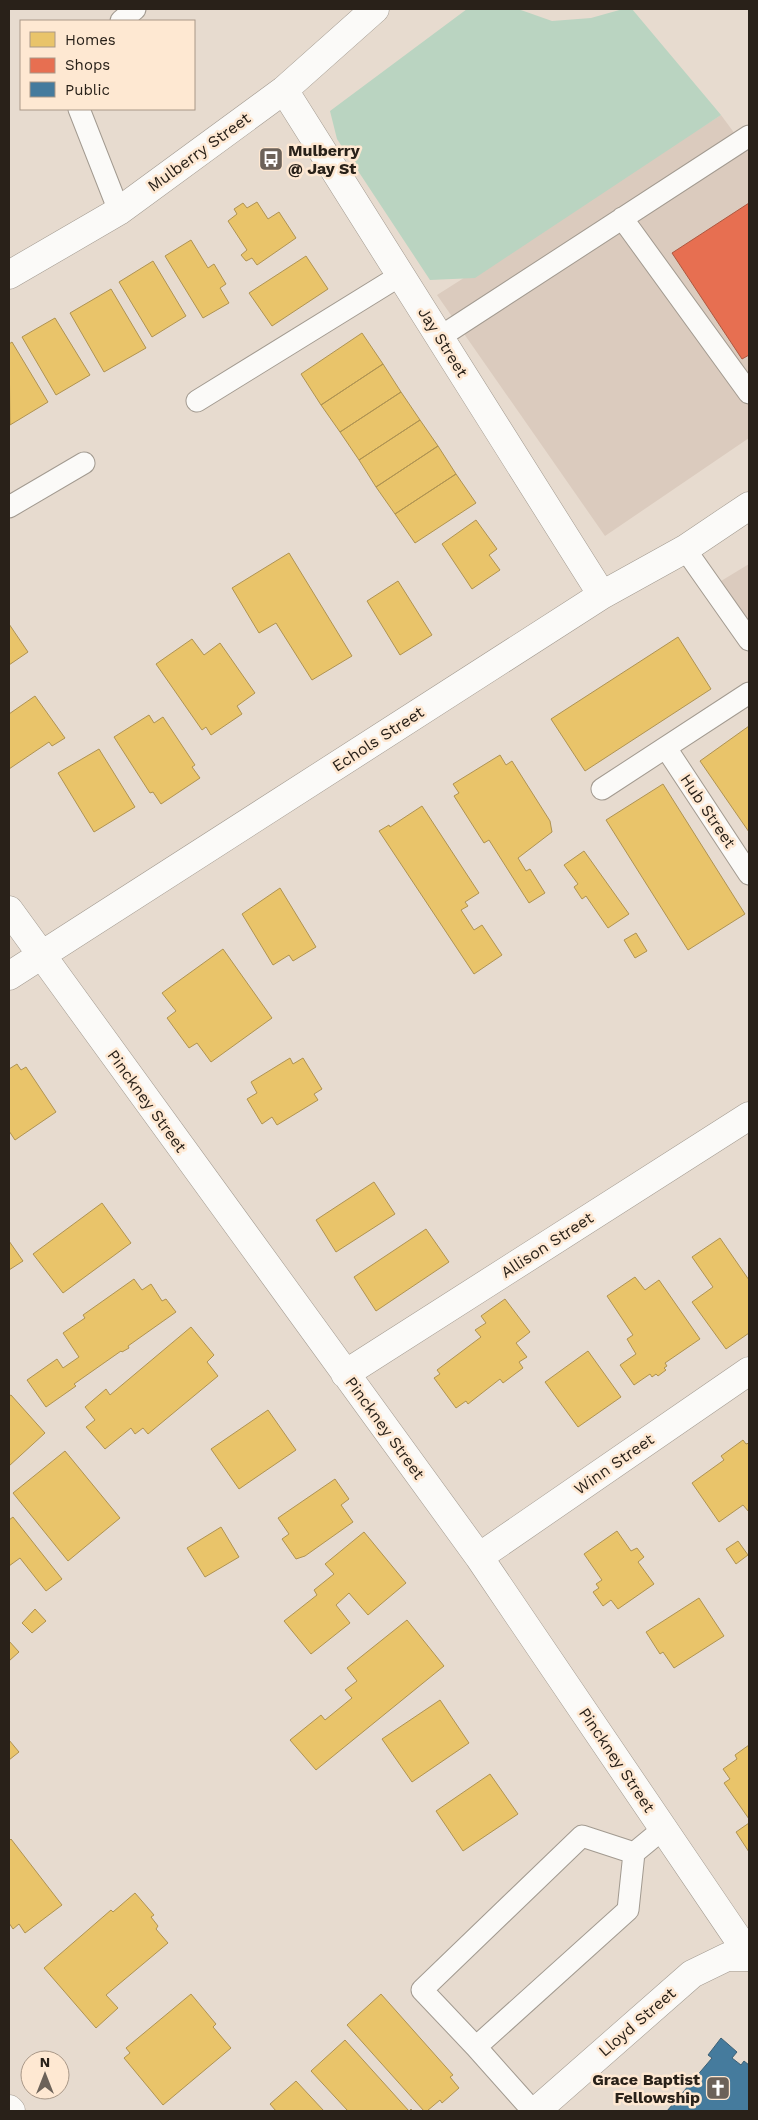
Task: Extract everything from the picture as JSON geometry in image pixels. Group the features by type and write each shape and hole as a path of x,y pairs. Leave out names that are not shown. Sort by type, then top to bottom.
{"street":[{"name":"Mulberry Street","path":"9,275 119,211 284,90 375,9"},
{"name":"Jay Street","path":"284,90 602,595"},
{"name":"Echols Street","path":"9,976 602,595 684,549 749,506"},
{"name":"Pinckney Street","path":"9,910 479,1557 749,1956"},
{"name":"Allison Street","path":"345,1374 749,1116"},
{"name":"Winn Street","path":"479,1557 749,1371"},
{"name":"Lloyd Street","path":"535,2111 692,1974 727,1957 749,1956"}],"lane":[{"path":"122,20 135,9"},
{"path":"79,110 119,211"},
{"path":"440,337 749,136"},
{"path":"622,218 749,393"},
{"path":"197,401 401,276"},
{"path":"9,507 84,463"},
{"path":"684,549 749,640"},
{"path":"602,789 749,693"},
{"name":"Hub Street","path":"666,748 749,874"},
{"path":"476,2047 628,1910 634,1853 663,1829"},
{"path":"535,2111 422,1990 582,1836 634,1853"}],"shaded area":[{"path":"721,115 749,153 749,438 605,536 437,295"},
{"path":"749,564 749,621 721,581"}],"green space":[{"path":"467,9 518,9 552,21 591,18 623,9 632,9 721,115 475,278 430,280 337,139 330,111"}],"building: Homes":[{"path":"257,202 268,219 279,212 296,238 257,265 252,258 246,261 241,255 247,250 228,221 237,214 234,209 243,203 247,208"},
{"path":"191,240 208,268 214,264 226,284 220,288 229,303 203,318 165,256"},
{"path":"306,256 328,289 272,326 249,293"},
{"path":"153,261 186,316 152,337 119,282"},
{"path":"111,289 146,348 104,372 70,313"},
{"path":"55,318 90,375 56,395 22,337"},
{"path":"362,333 383,364 321,405 301,374"},
{"path":"12,342 48,402 10,425 9,344"},
{"path":"383,364 401,392 340,432 321,405"},
{"path":"401,392 420,420 359,460 340,432"},
{"path":"420,420 438,446 376,487 359,460"},
{"path":"438,446 456,474 395,514 376,487"},
{"path":"456,474 476,503 415,543 395,514"},
{"path":"476,520 497,549 489,555 500,570 472,589 442,544"},
{"path":"289,553 352,656 312,680 276,623 259,633 232,588"},
{"path":"398,581 432,635 400,655 367,601"},
{"path":"9,624 28,652 9,665"},
{"path":"678,637 711,689 585,771 551,719"},
{"path":"192,639 204,655 220,643 255,693 237,706 242,714 211,735 206,727 202,730 156,664"},
{"path":"35,696 65,738 52,746 49,742 9,769 9,714"},
{"path":"149,715 154,723 163,717 195,765 192,767 200,778 161,804 153,792 150,793 114,737"},
{"path":"749,726 749,832 700,761"},
{"path":"99,749 135,807 94,832 58,773"},
{"path":"500,755 506,765 512,761 550,821 552,832 518,858 526,871 530,869 545,893 529,903 489,840 484,843 454,796 459,793 453,784"},
{"path":"663,784 745,914 688,950 606,820"},
{"path":"422,806 479,893 465,902 468,906 461,910 474,930 482,925 502,955 474,974 379,831 389,825 390,827"},
{"path":"584,851 629,914 608,928 586,896 582,899 574,887 578,884 564,865"},
{"path":"280,888 316,947 293,961 289,955 273,965 242,914"},
{"path":"636,933 647,951 635,958 624,940"},
{"path":"223,949 272,1018 211,1062 197,1043 189,1048 167,1018 176,1011 162,993"},
{"path":"290,1058 293,1064 303,1058 322,1089 314,1094 318,1100 277,1125 272,1117 262,1124 247,1099 257,1093 251,1082"},
{"path":"17,1064 21,1070 26,1067 56,1112 15,1140 9,1131 9,1069"},
{"path":"374,1182 395,1214 336,1252 316,1220"},
{"path":"102,1203 131,1243 63,1293 33,1254"},
{"path":"426,1229 449,1262 376,1311 354,1277"},
{"path":"720,1238 749,1280 749,1333 726,1349 692,1302 713,1287 692,1257"},
{"path":"9,1241 23,1261 9,1270"},
{"path":"635,1277 645,1290 659,1280 700,1339 665,1363 667,1366 664,1368 666,1370 658,1376 656,1374 652,1377 650,1374 634,1385 620,1365 636,1354 627,1339 633,1335 607,1296"},
{"path":"134,1279 142,1290 151,1284 162,1301 166,1299 176,1312 128,1346 129,1348 121,1351 74,1384 76,1386 46,1407 27,1380 57,1359 63,1368 79,1357 63,1333 85,1318 83,1315"},
{"path":"505,1299 530,1332 516,1343 527,1357 519,1362 523,1368 503,1383 500,1379 468,1404 466,1401 456,1408 434,1378 440,1374 437,1370 481,1337 475,1330 486,1323 481,1316"},
{"path":"191,1327 214,1355 207,1362 218,1376 148,1434 143,1428 135,1434 131,1428 105,1449 86,1427 95,1420 85,1407 106,1389 110,1395"},
{"path":"588,1351 621,1397 578,1427 545,1382"},
{"path":"11,1395 45,1433 9,1466 9,1396"},
{"path":"268,1410 296,1450 239,1489 211,1449"},
{"path":"743,1440 746,1444 749,1443 749,1512 743,1505 719,1522 692,1483 724,1460 721,1456"},
{"path":"65,1451 120,1518 68,1561 13,1493"},
{"path":"335,1479 349,1499 341,1505 353,1522 305,1556 296,1559 282,1539 289,1534 278,1518"},
{"path":"13,1517 62,1579 46,1591 20,1558 9,1566 9,1520"},
{"path":"221,1527 239,1557 205,1577 187,1548"},
{"path":"617,1531 631,1551 637,1548 644,1557 638,1562 654,1584 618,1609 611,1600 603,1606 593,1592 599,1588 596,1584 602,1580 584,1554"},
{"path":"364,1532 406,1583 368,1615 349,1593 336,1605 350,1623 311,1654 284,1621 317,1595 314,1590 334,1574 325,1564"},
{"path":"738,1541 748,1555 736,1564 726,1549"},
{"path":"699,1598 724,1636 674,1668 663,1652 660,1654 646,1632"},
{"path":"35,1609 46,1621 32,1633 22,1623"},
{"path":"407,1620 444,1666 316,1770 290,1740 321,1715 325,1720 352,1698 345,1690 357,1681 347,1668"},
{"path":"9,1641 19,1652 9,1661"},
{"path":"440,1700 469,1743 412,1782 382,1739"},
{"path":"9,1740 19,1752 9,1760"},
{"path":"749,1745 749,1819 724,1783 730,1779 723,1769 737,1759 735,1755"},
{"path":"490,1774 518,1814 463,1851 436,1811"},
{"path":"749,1823 749,1852 736,1832"},
{"path":"11,1839 62,1905 25,1933 19,1924 13,1929 9,1923 9,1841"},
{"path":"135,1893 154,1915 151,1917 158,1926 156,1929 168,1943 106,1995 118,2008 96,2028 44,1968 111,1910 113,1912"},
{"path":"191,1994 216,2024 213,2027 231,2048 163,2105 124,2058 130,2053 126,2048"},
{"path":"381,1994 453,2075 450,2077 459,2088 442,2103 440,2100 427,2111 424,2111 347,2025"},
{"path":"345,2040 409,2111 348,2111 311,2071"},
{"path":"296,2081 324,2111 276,2111 270,2104"}],"building: Shops":[{"path":"749,203 749,355 742,359 672,253"}],"building: Public":[{"name":"Grace Baptist Fellowship","path":"721,2038 737,2052 732,2058 741,2065 744,2061 749,2065 749,2111 667,2111 712,2058 708,2055"}],"place":[{"name":"Mulberry @ Jay St","path":"271,159"},
{"name":"Grace Baptist Fellowship","path":"718,2088"}]}
